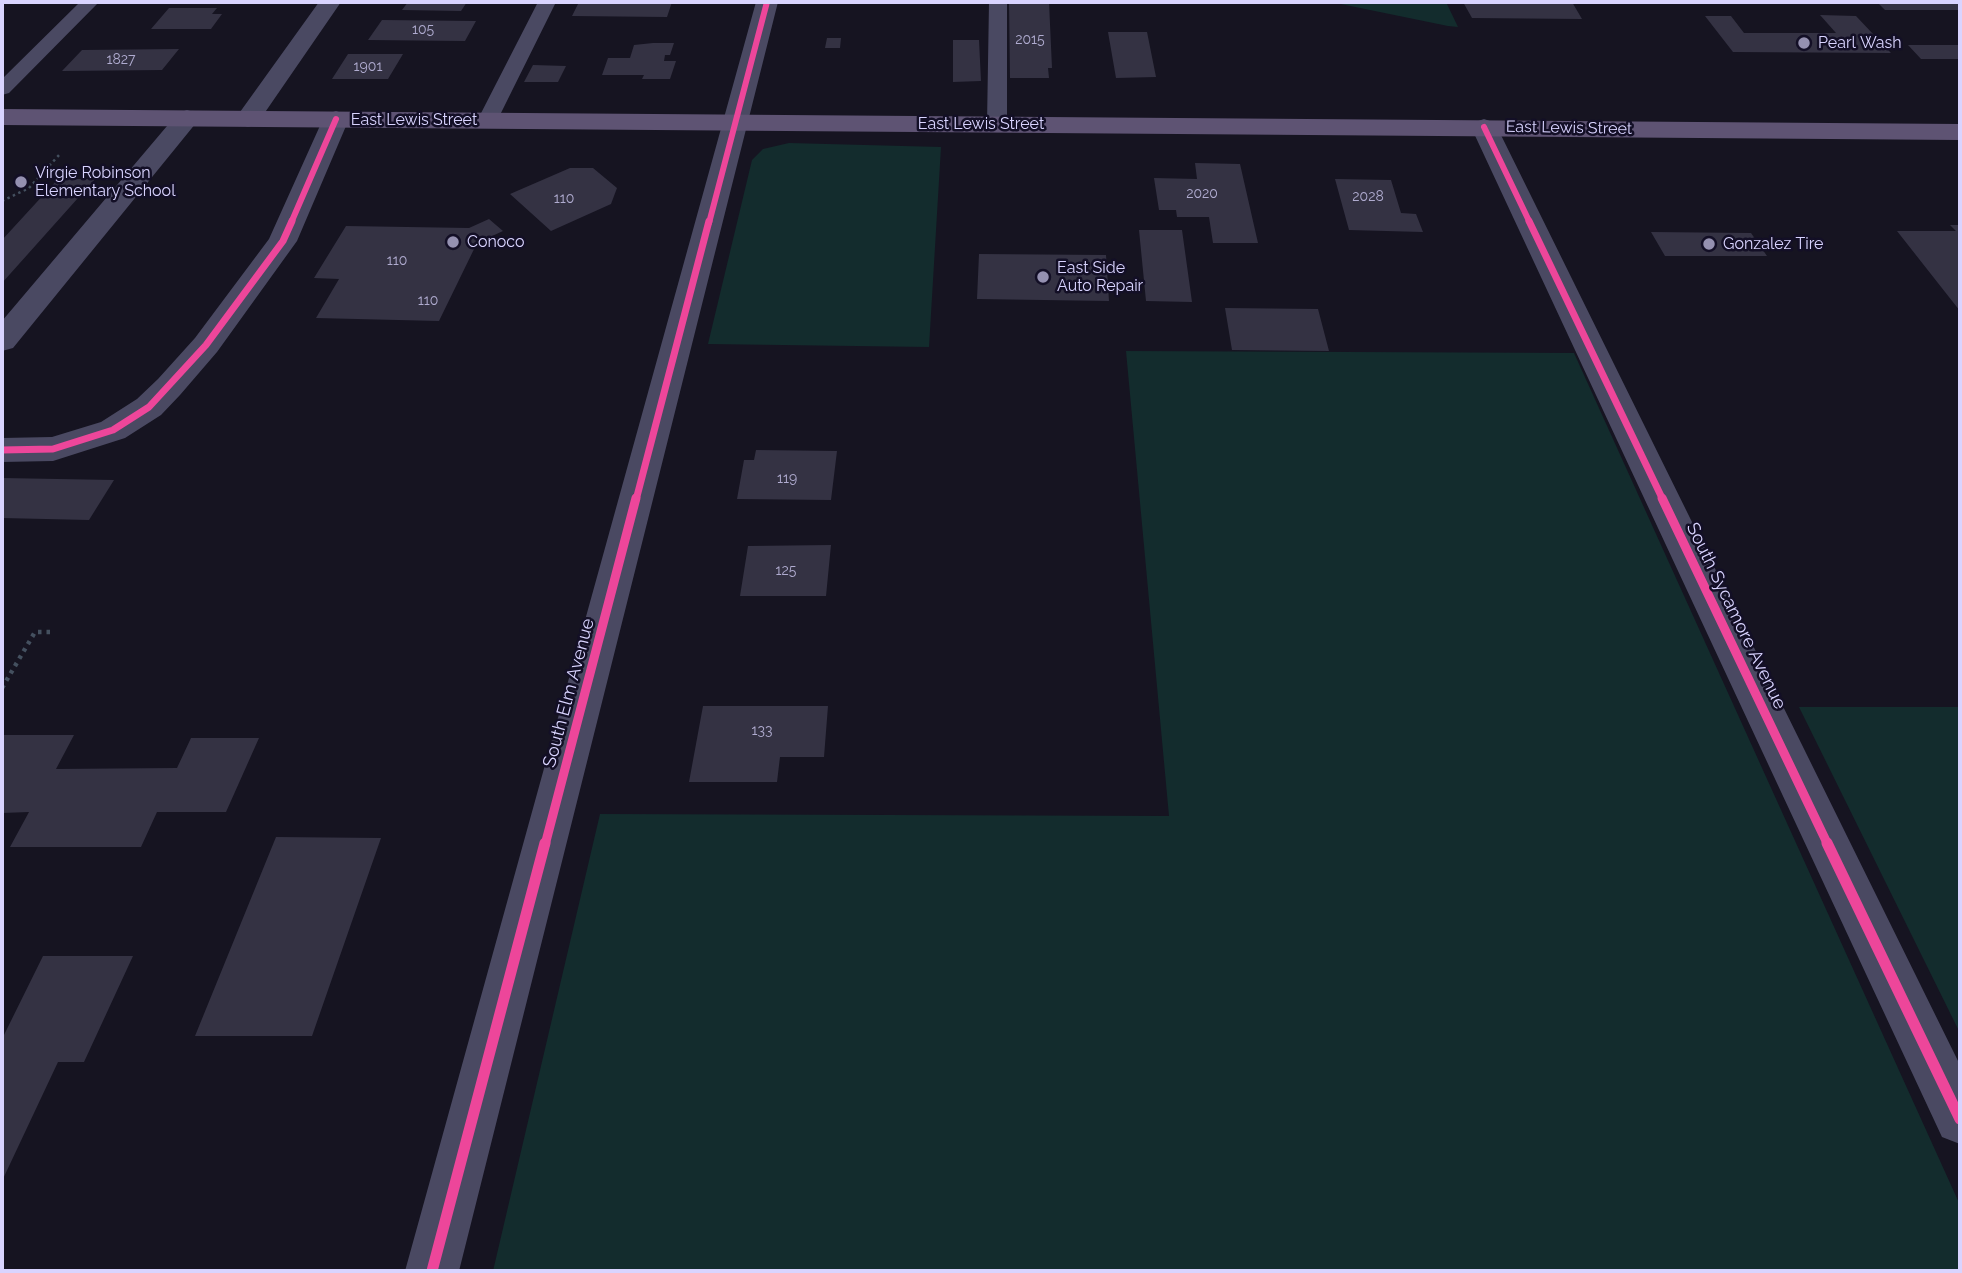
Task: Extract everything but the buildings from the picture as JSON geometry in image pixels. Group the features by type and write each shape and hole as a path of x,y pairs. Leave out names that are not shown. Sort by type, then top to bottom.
{"main road":[{"name":"East Lewis Street","path":"2,117 1960,132"}],"street":[{"path":"248,119 330,2"},
{"name":"South Elm Avenue","path":"432,1271 767,2"},
{"path":"2,341 187,118"},
{"path":"2,450 53,449 113,430 149,407 206,345 283,241 336,119"},
{"name":"South Sycamore Avenue","path":"1484,127 1960,1119"}],"lane":[{"path":"2,89 90,2"},
{"path":"487,121 547,2"},
{"path":"997,124 998,2"}],"path":[{"path":"2,201 29,188 62,152"},
{"path":"2,688 35,632 54,632"}],"green space":[{"path":"1331,2 1446,2 1458,27 1448,26"},
{"path":"789,143 941,147 929,347 708,344 752,160 763,149"},
{"path":"1126,351 1574,353 1960,1205 1960,1271 493,1271 600,814 1169,816"},
{"path":"1799,707 1960,707 1960,1033"}],"cycle path":[{"path":"432,1271 767,2"},
{"path":"2,450 53,449 113,430 149,407 206,345 283,241 336,119"},
{"path":"1484,127 1960,1119"}],"place":[{"name":"Pearl Wash","path":"1804,43"},
{"name":"Virgie Robinson Elementary School","path":"21,182"},
{"name":"Conoco","path":"453,242"},
{"name":"Gonzalez Tire","path":"1709,244"},
{"name":"East Side Auto Repair","path":"1043,277"}]}
